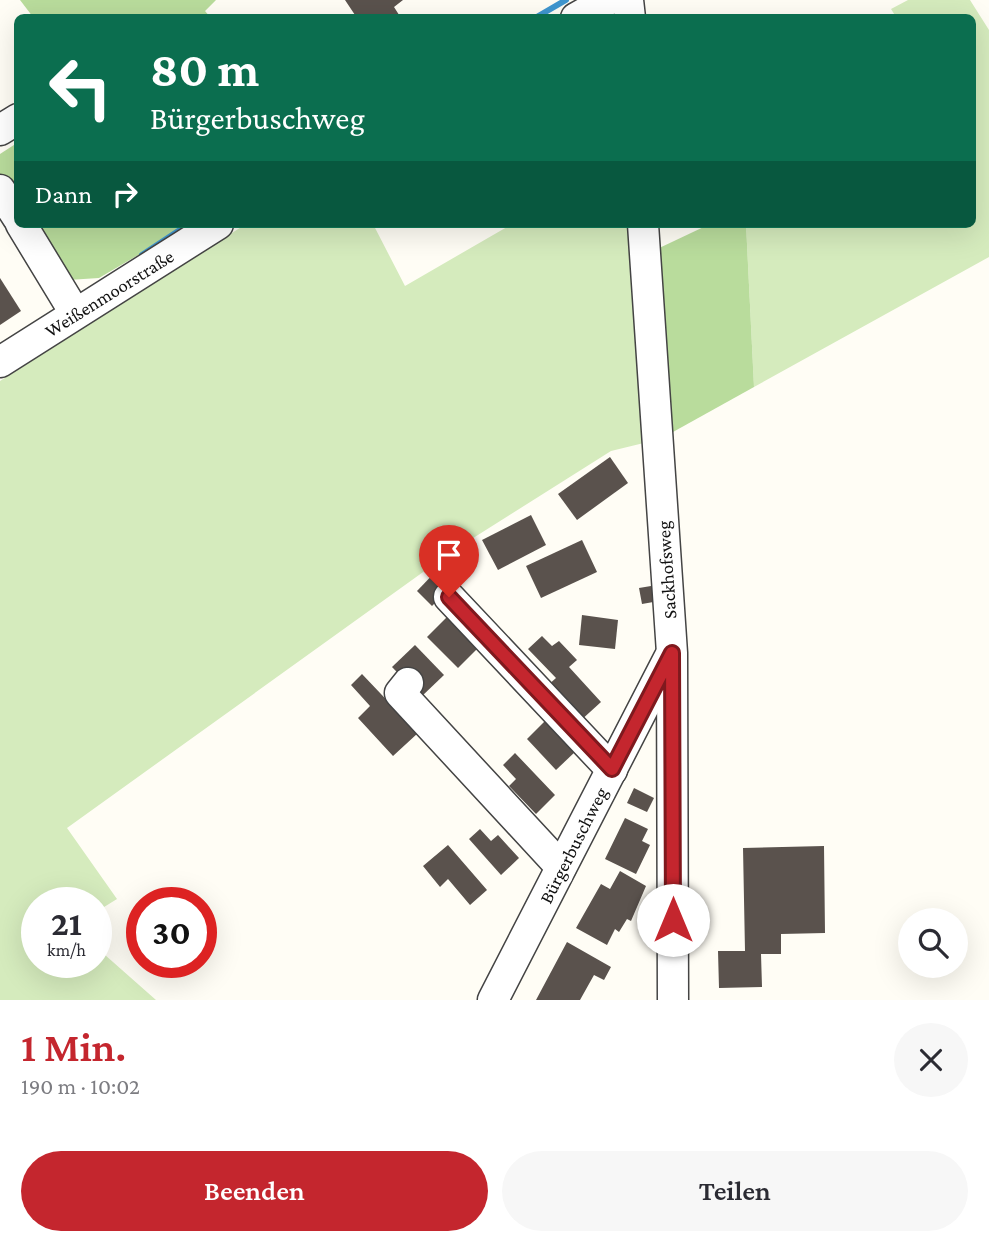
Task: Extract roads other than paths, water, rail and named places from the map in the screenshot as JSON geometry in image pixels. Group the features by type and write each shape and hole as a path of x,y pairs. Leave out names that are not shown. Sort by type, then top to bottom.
{"street":[{"path":"583,14 608,0"},
{"path":"0,190 14,212"},
{"path":"23,228 75,313"},
{"name":"Weißenmoorstraße","path":"0,362 212,228"},
{"name":"Sackhofsweg","path":"643,228 672,653 673,1000"},
{"path":"449,597 612,769"},
{"name":"Bürgerbuschweg","path":"493,1000 672,653"},
{"path":"399,694 396,701 559,871"}],"waterway":[{"path":"542,14 566,0"},
{"path":"142,255 183,228"}]}
